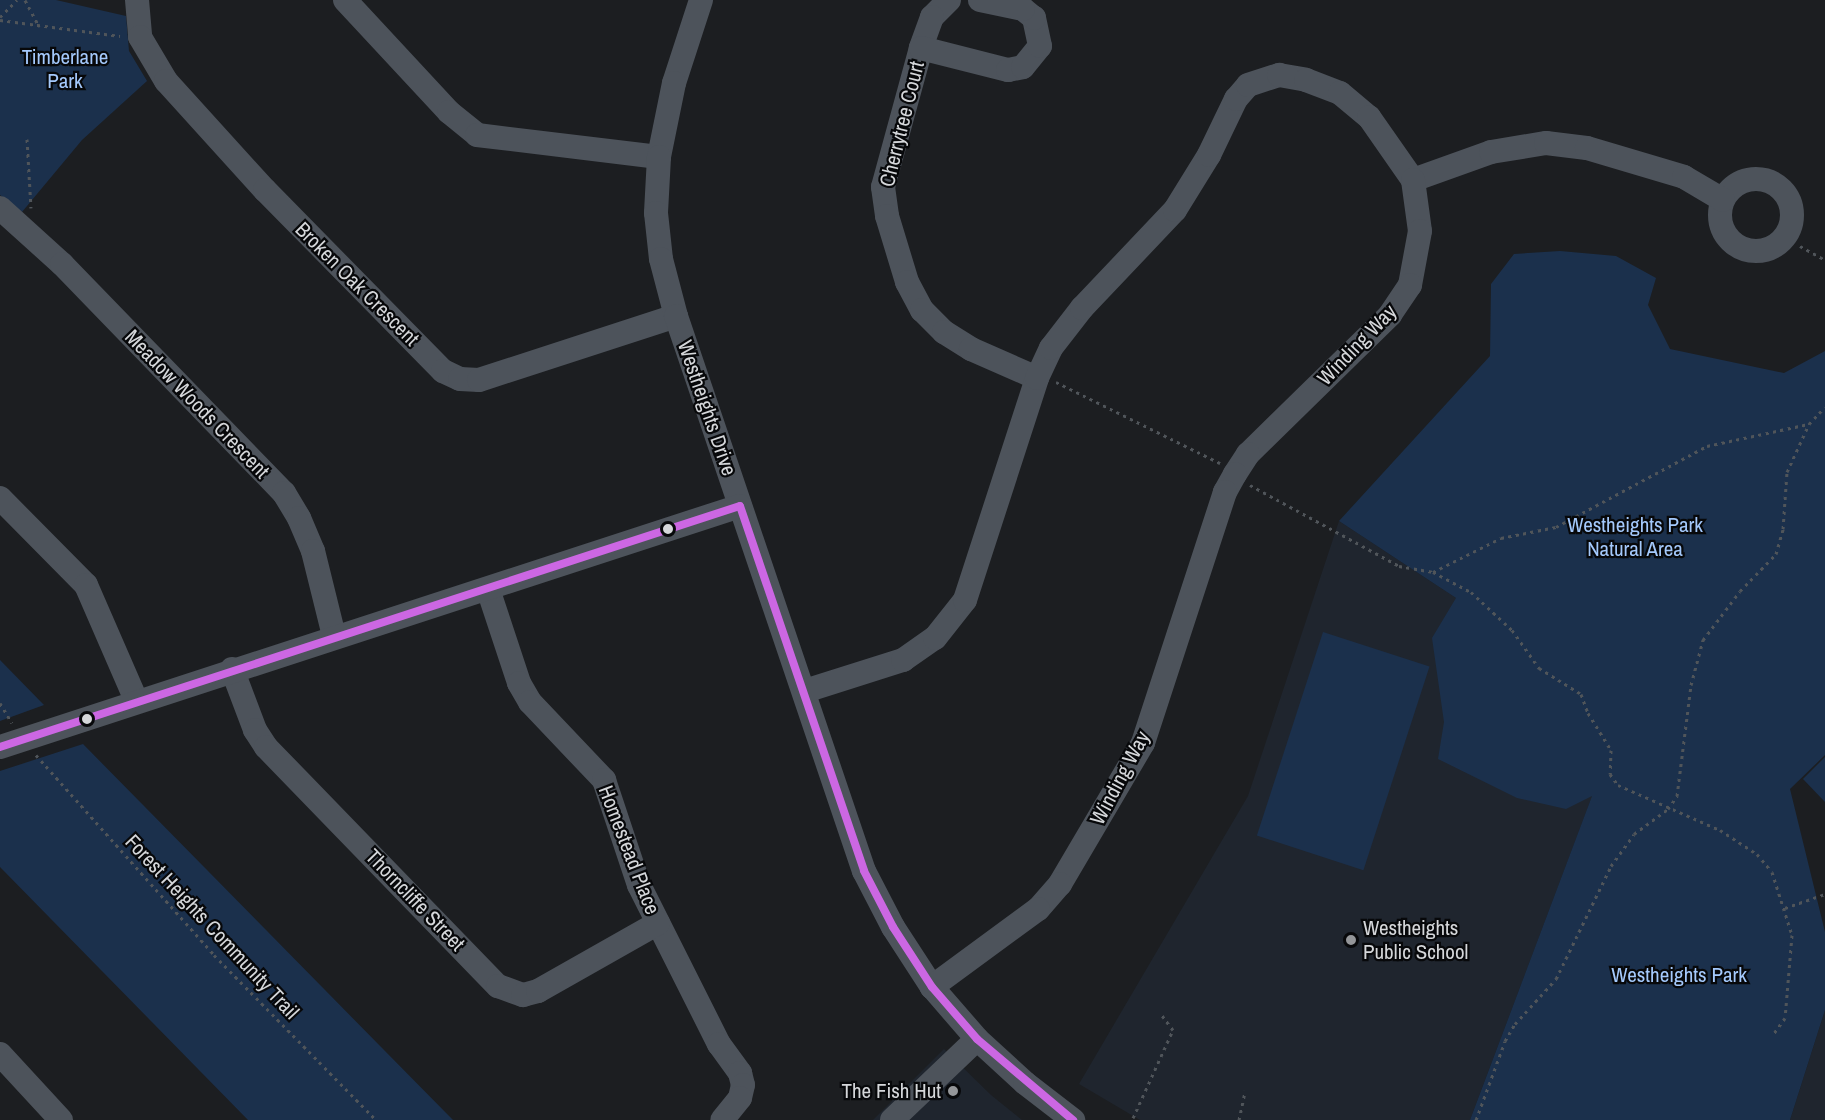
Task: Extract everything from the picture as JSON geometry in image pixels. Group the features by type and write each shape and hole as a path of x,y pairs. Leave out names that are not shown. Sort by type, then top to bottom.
{"street":[{"name":"Broken Oak Crescent","path":"136,0 140,37 166,81 264,190 443,371 460,379 479,380 676,316"},
{"path":"345,0 449,112 477,135 659,156"},
{"name":"Westheights Drive","path":"701,0 674,83 659,156 656,213 661,259 676,316 864,871 893,927 932,987 977,1039 1073,1120"},
{"name":"Cherrytree Court","path":"949,0 932,17 921,48 883,188 887,216 907,282 922,310 944,332 971,349 1037,378"},
{"name":"Cherrytree Court","path":"921,48 1008,70 1023,68 1040,46 1034,18 1023,9 980,0"},
{"name":"Winding Way","path":"804,691 903,660 935,638 965,600 1037,378 1051,348 1082,308 1175,210 1209,155 1236,99 1248,86 1279,75 1340,93 1369,117 1413,180 1420,231 1410,285 1390,315 1248,454 1235,474 1225,492 1143,743 1060,885 1038,909 932,987"},
{"path":"1413,180 1491,152 1546,143 1587,148 1684,177 1723,200"},
{"name":"Meadow Woods Crescent","path":"0,208 62,264 284,493 299,518 313,551 334,636"},
{"path":"0,498 86,585 136,700"},
{"path":"0,747 136,700 488,589 740,506"},
{"name":"Homestead Place","path":"488,589 519,683 530,702 604,780 639,885 719,1044 740,1073 743,1085 740,1098 722,1120"},
{"name":"Thorncliffe Street","path":"232,669 255,730 266,747 498,986 523,995 538,991 658,923"},
{"path":"892,1120 977,1039"},
{"path":"0,1054 61,1120"}],"path":[{"path":"0,19 17,0"},
{"path":"25,0 39,26"},
{"path":"0,19 124,37"},
{"path":"27,139 31,208"},
{"path":"1800,246 1825,260"},
{"path":"1037,378 1059,383 1226,467"},
{"path":"1476,1120 1505,1041 1515,1024 1556,979 1611,866 1634,834 1668,809 1677,796 1691,685 1703,640 1740,591 1776,554 1783,529 1787,472 1809,424 1825,407"},
{"path":"1433,572 1501,538 1556,527 1707,446 1809,424"},
{"path":"1243,480 1399,566 1433,572 1471,592 1512,630 1539,668 1581,694 1588,713 1611,750 1610,774 1618,785 1720,831 1757,854 1772,872 1792,935 1785,1018 1772,1036"},
{"path":"0,704 15,727"},
{"name":"Forest Heights Community Trail","path":"34,749 36,757 214,955 376,1120"},
{"path":"1785,908 1825,894"},
{"path":"1133,1118 1173,1030 1161,1014"},
{"path":"1239,1120 1245,1091"}],"shaded area":[{"name":"Westheights Public School","path":"1339,521 1456,598 1605,762 1470,1120 1140,1120 1079,1084 1248,796"},
{"path":"1825,1010 1825,1120 1790,1120"},
{"path":"944,1049 991,1095 1022,1120 873,1120"}],"green space":[{"name":"Timberlane Park","path":"0,0 56,0 126,16 129,51 147,81 82,140 22,212 0,195"},
{"name":"Westheights Park Natural Area","path":"1560,251 1616,256 1656,278 1648,305 1670,349 1784,373 1825,351 1825,755 1790,789 1825,932 1825,1010 1790,1120 1470,1120 1592,796 1566,809 1517,798 1438,759 1444,722 1432,638 1456,598 1339,521 1490,356 1491,284 1514,254"},
{"path":"1323,632 1430,667 1363,870 1257,836"},
{"path":"0,660 44,705 0,721"},
{"path":"83,744 453,1120 248,1120 0,867 0,771"},
{"path":"1825,757 1825,802 1803,779"}],"transit line":[{"path":"0,747 740,506 864,871 893,927 932,987 977,1039 1073,1120"}],"place":[{"name":"Westheights Public School","path":"1351,940"},
{"name":"The Fish Hut","path":"953,1091"}],"park label":[{"name":"Westheights Park","path":"1679,975"}]}
